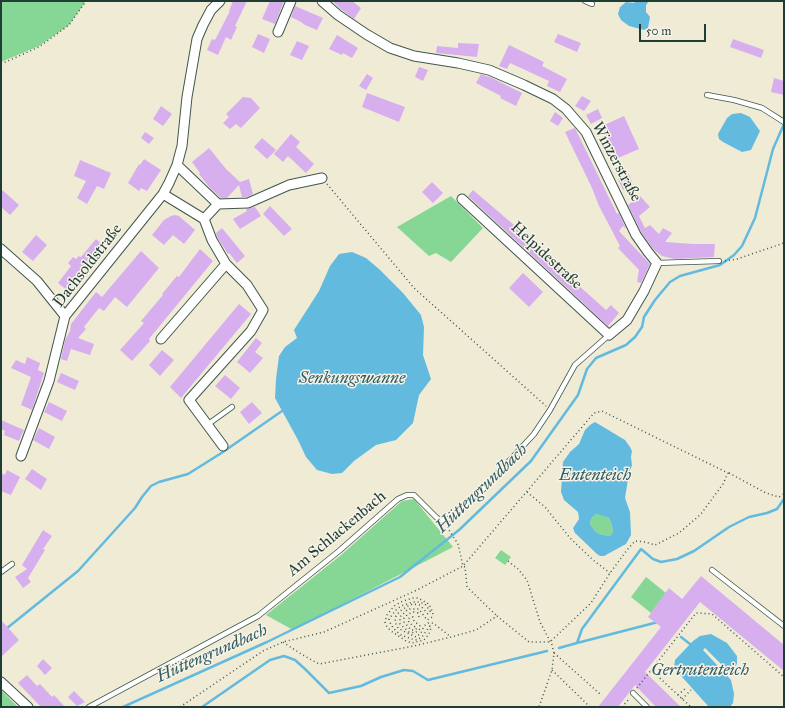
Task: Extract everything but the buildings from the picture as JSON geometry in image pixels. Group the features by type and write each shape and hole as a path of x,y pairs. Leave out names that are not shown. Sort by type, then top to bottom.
{"street":[{"name":"Dachsoldstraße","path":"21,456 49,381 65,316 163,194 177,164 182,146 187,97 197,39 211,10 220,1"},
{"path":"278,32 291,1"},
{"name":"Winzerstraße","path":"322,1 338,15 390,48 414,56 489,70 524,84 553,99 566,110 586,132 636,235 657,263"},
{"path":"177,164 218,204 248,203 289,185 322,178"},
{"path":"163,194 204,220 212,240 226,264 247,285 264,310 251,331 189,400 223,446"},
{"name":"Helpidestraße","path":"462,199 609,335"},
{"path":"204,220 218,204"},
{"path":"1,249 37,282 65,316"},
{"path":"609,335 627,320 644,291 657,263"},
{"path":"161,339 226,264"},
{"path":"1,682 28,707"}],"lane":[{"path":"585,1 592,4"},
{"path":"707,95 751,104 773,114 782,121"},
{"path":"657,263 719,261"},
{"path":"443,520 453,517 475,498 534,434 550,410 575,365 609,335"},
{"path":"207,425 232,407"},
{"name":"Am Schlackenbach","path":"89,707 258,616 339,551 398,499 407,494 414,495 429,512 437,518 443,520"},
{"path":"1,572 12,564"},
{"path":"712,570 784,626"},
{"path":"633,694 647,707"}],"path":[{"path":"1,64 39,47 69,25 86,1"},
{"path":"322,178 414,288 550,410"},
{"path":"730,261 784,243"},
{"path":"180,707 263,651 284,642 324,632 417,590 463,566 594,413 602,411 728,472 766,493 779,497 784,494"},
{"path":"443,520 458,544 463,566 465,567 467,587 497,616 529,642 550,642 591,603 610,573 635,541 645,542 655,546 679,533 701,514 723,484 728,472"},
{"path":"527,492 545,507 570,538 593,560 610,573"},
{"path":"508,561 518,569 527,580 540,622 554,653 552,670 539,707"},
{"path":"418,618 418,613 414,612 408,614 404,618 404,622 411,630 415,630 417,628 409,623 408,619 411,616 413,617 414,622 420,626 420,629 416,633 409,632 400,624 400,617 408,609 419,609 427,620 432,617 433,614 429,604 418,598 412,598 394,606 387,615 385,622 391,631 406,641 412,642 424,640 432,628 430,626 422,637 417,640 401,635 390,625 389,619 401,606 412,602 419,602 425,604 430,611 428,614 420,605 413,604 408,606 400,611 396,616 395,622 398,628 416,637 422,633 424,626 428,623 433,623 451,637"},
{"path":"622,707 696,613 712,614 784,677"},
{"path":"284,642 319,664 414,646 451,637 476,630 497,616"},
{"path":"554,653 600,694"},
{"path":"552,670 590,707"},
{"path":"651,670 691,707"},
{"path":"678,695 687,687"},
{"path":"682,699 691,690"}],"green space":[{"path":"1,1 86,1 69,25 39,46 1,62"},
{"path":"451,196 483,228 451,262 436,253 429,256 397,227"},
{"path":"414,499 453,547 293,630 266,615 340,556 402,501"},
{"path":"596,514 609,518 613,530 612,534 609,536 599,534 594,530 590,524 591,519"},
{"path":"501,550 511,557 505,565 495,558"},
{"path":"646,577 666,593 651,613 631,597"},
{"path":"1,690 18,707 1,707"}],"water":[{"path":"635,1 649,1 646,5 646,12 650,17 648,28 644,30 629,26 621,20 618,14 620,7 626,2 634,3"},
{"path":"741,113 750,117 760,131 751,150 742,152 719,139 718,134 727,118 732,114"},
{"name":"Senkungswanne","path":"352,252 366,258 379,269 403,293 421,315 424,327 423,355 431,379 419,395 413,423 396,440 376,445 354,461 342,473 332,474 317,470 306,457 275,398 276,379 279,356 285,347 297,338 294,330 319,291 330,266 339,254"},
{"name":"Ententeich","path":"595,422 625,440 632,451 632,465 629,473 625,498 630,512 631,535 626,544 604,556 597,554 575,533 573,528 579,519 578,512 564,500 561,492 563,462 570,452 579,444 585,430","holes":["596,514 609,518 611,523 613,530 612,534 609,536 599,534 590,524 591,519"]},
{"name":"Gertrutenteich","path":"711,634 727,643 737,656 737,664 730,673 705,648 703,650 731,680 734,694 733,703 730,707 709,707 674,668 675,660 693,641 700,636"}],"waterway":[{"name":"Hüttengrundbach","path":"123,707 267,642 400,577 459,530 531,461 578,395 587,369 596,358 626,345 635,337 642,327 644,317 655,300 670,282 680,276 720,265 734,255 742,246 755,218 773,149 784,124"},
{"path":"1,633 78,571 135,508 151,486 159,482 188,474 223,452 282,411"},
{"path":"559,648 577,643 582,629 641,549 653,559 661,562 677,559 694,551 729,527 749,517 777,509 784,499"},
{"path":"577,643 658,622"},
{"path":"681,637 690,644"},
{"path":"202,707 270,660 284,656 295,660 329,693 361,686 381,677 404,670 413,671 428,680 547,651"}]}
